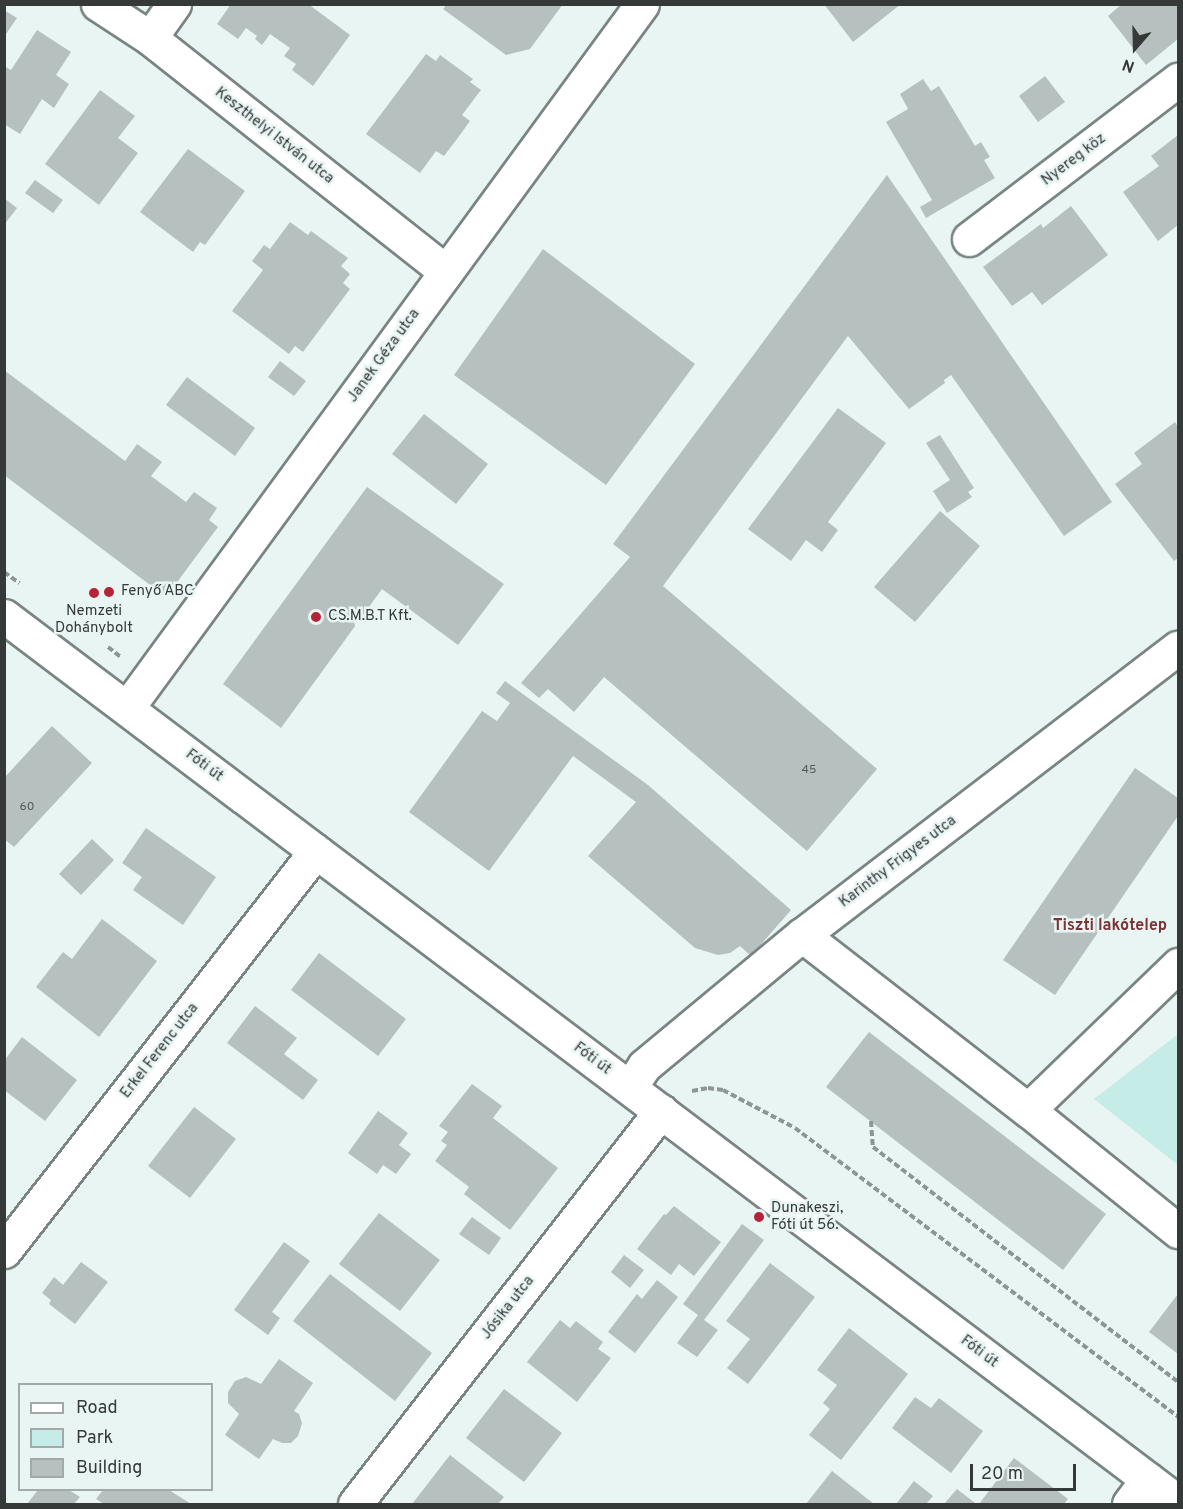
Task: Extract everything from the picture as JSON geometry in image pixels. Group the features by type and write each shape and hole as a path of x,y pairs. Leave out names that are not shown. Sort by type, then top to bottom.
{"street":[{"name":"Keszthelyi István utca","path":"98,4 150,38 446,272"},
{"path":"150,38 174,4"},
{"name":"Janek Géza utca","path":"127,708 642,4"},
{"name":"Nyereg köz","path":"969,239 1179,80"},
{"name":"Fóti út","path":"4,616 662,1111 1139,1492 1179,1502"},
{"name":"Karinthy Frigyes utca","path":"630,1087 644,1066 802,935 1179,648"},
{"name":"Erkel Ferenc utca","path":"4,1251 316,851"},
{"path":"802,935 1028,1110 1179,1231"},
{"path":"1028,1110 1179,965"},
{"name":"Jósika utca","path":"355,1504 662,1111"}],"path":[{"path":"871,1121 873,1147 1179,1382"}],"green space":[{"path":"1178,1034 1178,1165 1094,1099"}],"building":[{"path":"231,4 308,4 350,35 313,86 292,70 296,64 284,56 290,48 270,34 262,45 255,39 257,36 246,28 238,39 217,24"},
{"path":"447,4 563,4 530,49 506,55 443,9"},
{"path":"824,4 901,4 853,42"},
{"path":"1122,4 1178,4 1178,39 1146,65 1108,16"},
{"path":"4,10 17,18 4,37"},
{"path":"37,30 71,52 56,75 69,84 54,108 42,99 20,134 4,124 4,66 11,70"},
{"path":"426,54 436,61 440,55 473,79 470,82 481,90 462,115 470,121 457,139 444,156 436,151 420,173 366,134"},
{"path":"1045,76 1065,102 1038,122 1019,96"},
{"path":"923,79 931,91 939,86 975,146 981,142 990,157 984,160 995,178 926,218 920,207 932,200 886,122 908,109 900,94"},
{"path":"100,90 135,116 118,138 138,153 99,205 45,164"},
{"path":"1178,135 1178,225 1158,241 1123,192 1159,166 1151,156"},
{"path":"188,149 245,191 205,245 200,242 193,252 140,212"},
{"path":"887,175 1112,502 1064,536 951,375 944,380 945,383 909,409 848,336 663,586 877,769 807,851 604,677 574,712 548,689 539,698 521,683 630,557 613,544"},
{"path":"35,180 63,200 53,213 25,193"},
{"path":"4,198 17,208 4,225"},
{"path":"1071,206 1108,255 1042,305 1032,292 1012,306 983,267 1041,224 1043,228"},
{"path":"290,222 308,235 311,231 348,258 341,266 350,274 343,283 350,289 303,352 295,346 289,354 232,311 263,270 252,261 264,245 270,249"},
{"path":"543,249 695,364 606,485 454,375"},
{"path":"280,361 306,381 294,396 268,377"},
{"path":"4,370 125,461 137,444 162,462 151,476 186,502 194,492 217,508 209,520 218,527 166,597 4,475"},
{"path":"187,377 255,428 235,456 166,405"},
{"path":"838,408 886,443 828,522 838,530 822,552 806,540 791,561 748,529"},
{"path":"424,414 488,464 456,504 392,454"},
{"path":"1175,422 1178,427 1178,558 1174,561 1115,484 1142,464 1134,453"},
{"path":"940,435 974,488 968,492 972,497 947,513 933,491 950,480 926,443"},
{"name":"CS.M.B.T Kft.","path":"367,487 504,584 458,645 382,589 281,728 223,684"},
{"path":"940,511 980,546 915,622 874,587"},
{"path":"505,681 648,785 791,910 751,956 740,946 730,953 718,955 695,948 588,856 636,802 573,756 489,871 409,812 482,711 497,721 510,703 496,693"},
{"path":"52,726 92,763 14,847 4,839 4,778"},
{"path":"1135,768 1178,798 1178,816 1055,995 1003,960"},
{"path":"146,828 216,877 183,925 133,890 142,877 122,863"},
{"path":"92,839 114,860 81,895 59,874"},
{"path":"102,919 157,961 99,1037 36,987 63,952 72,959"},
{"path":"319,953 406,1019 378,1056 291,990"},
{"path":"255,1006 297,1038 284,1054 318,1080 303,1100 227,1043"},
{"path":"869,1032 1106,1214 1063,1270 826,1087"},
{"path":"22,1037 77,1080 45,1121 4,1090 4,1061"},
{"path":"472,1084 502,1106 493,1118 558,1168 510,1230 464,1194 469,1187 435,1161 447,1145 441,1141 448,1132 439,1126"},
{"path":"194,1107 236,1139 190,1198 148,1166"},
{"path":"378,1111 408,1133 399,1145 411,1154 396,1174 383,1165 377,1174 348,1153"},
{"path":"674,1206 721,1242 694,1276 679,1264 671,1275 637,1249 664,1214 666,1215"},
{"path":"379,1213 440,1260 400,1311 339,1264"},
{"path":"472,1217 501,1238 489,1255 459,1234"},
{"path":"742,1224 764,1240 704,1320 718,1330 697,1357 677,1343 698,1315 683,1304"},
{"path":"284,1242 310,1261 272,1312 280,1318 268,1335 234,1310"},
{"path":"624,1255 644,1270 630,1288 611,1272"},
{"path":"81,1262 108,1282 75,1324 49,1304 51,1300 42,1293 54,1277 63,1285"},
{"path":"770,1263 815,1297 748,1384 727,1368 750,1339 726,1321"},
{"path":"330,1274 432,1353 395,1401 293,1321"},
{"path":"657,1280 678,1297 635,1353 608,1332 637,1294 642,1299"},
{"path":"1178,1294 1178,1354 1149,1332"},
{"path":"560,1320 570,1328 576,1321 603,1342 598,1349 611,1358 577,1402 527,1362"},
{"path":"849,1328 908,1374 841,1460 809,1435 830,1409 823,1403 837,1385 817,1370"},
{"path":"279,1359 313,1383 294,1411 299,1414 302,1423 298,1436 291,1443 282,1443 273,1439 259,1459 225,1435 239,1414 228,1403 228,1392 235,1381 246,1377 261,1384"},
{"path":"504,1389 562,1433 524,1482 466,1438"},
{"path":"915,1397 931,1408 939,1398 983,1431 951,1473 892,1428"},
{"path":"450,1455 504,1497 498,1504 412,1504"},
{"path":"1014,1458 1068,1499 1064,1504 979,1504"},
{"path":"832,1471 874,1504 806,1504"},
{"path":"914,1481 933,1496 926,1504 896,1504"},
{"path":"957,1489 975,1503 944,1504"},
{"path":"37,1491 71,1491 80,1497 74,1504 27,1504"},
{"path":"102,1491 171,1491 191,1504 104,1504 96,1499"}],"place":[{"name":"Fenyő ABC","path":"109,592"},
{"name":"Nemzeti Dohánybolt","path":"94,593"},
{"name":"CS.M.B.T Kft.","path":"316,617"},
{"name":"Dunakeszi, Fóti út 56.","path":"759,1217"}],"district":[{"name":"Tiszti lakótelep","path":"1110,926"}]}
